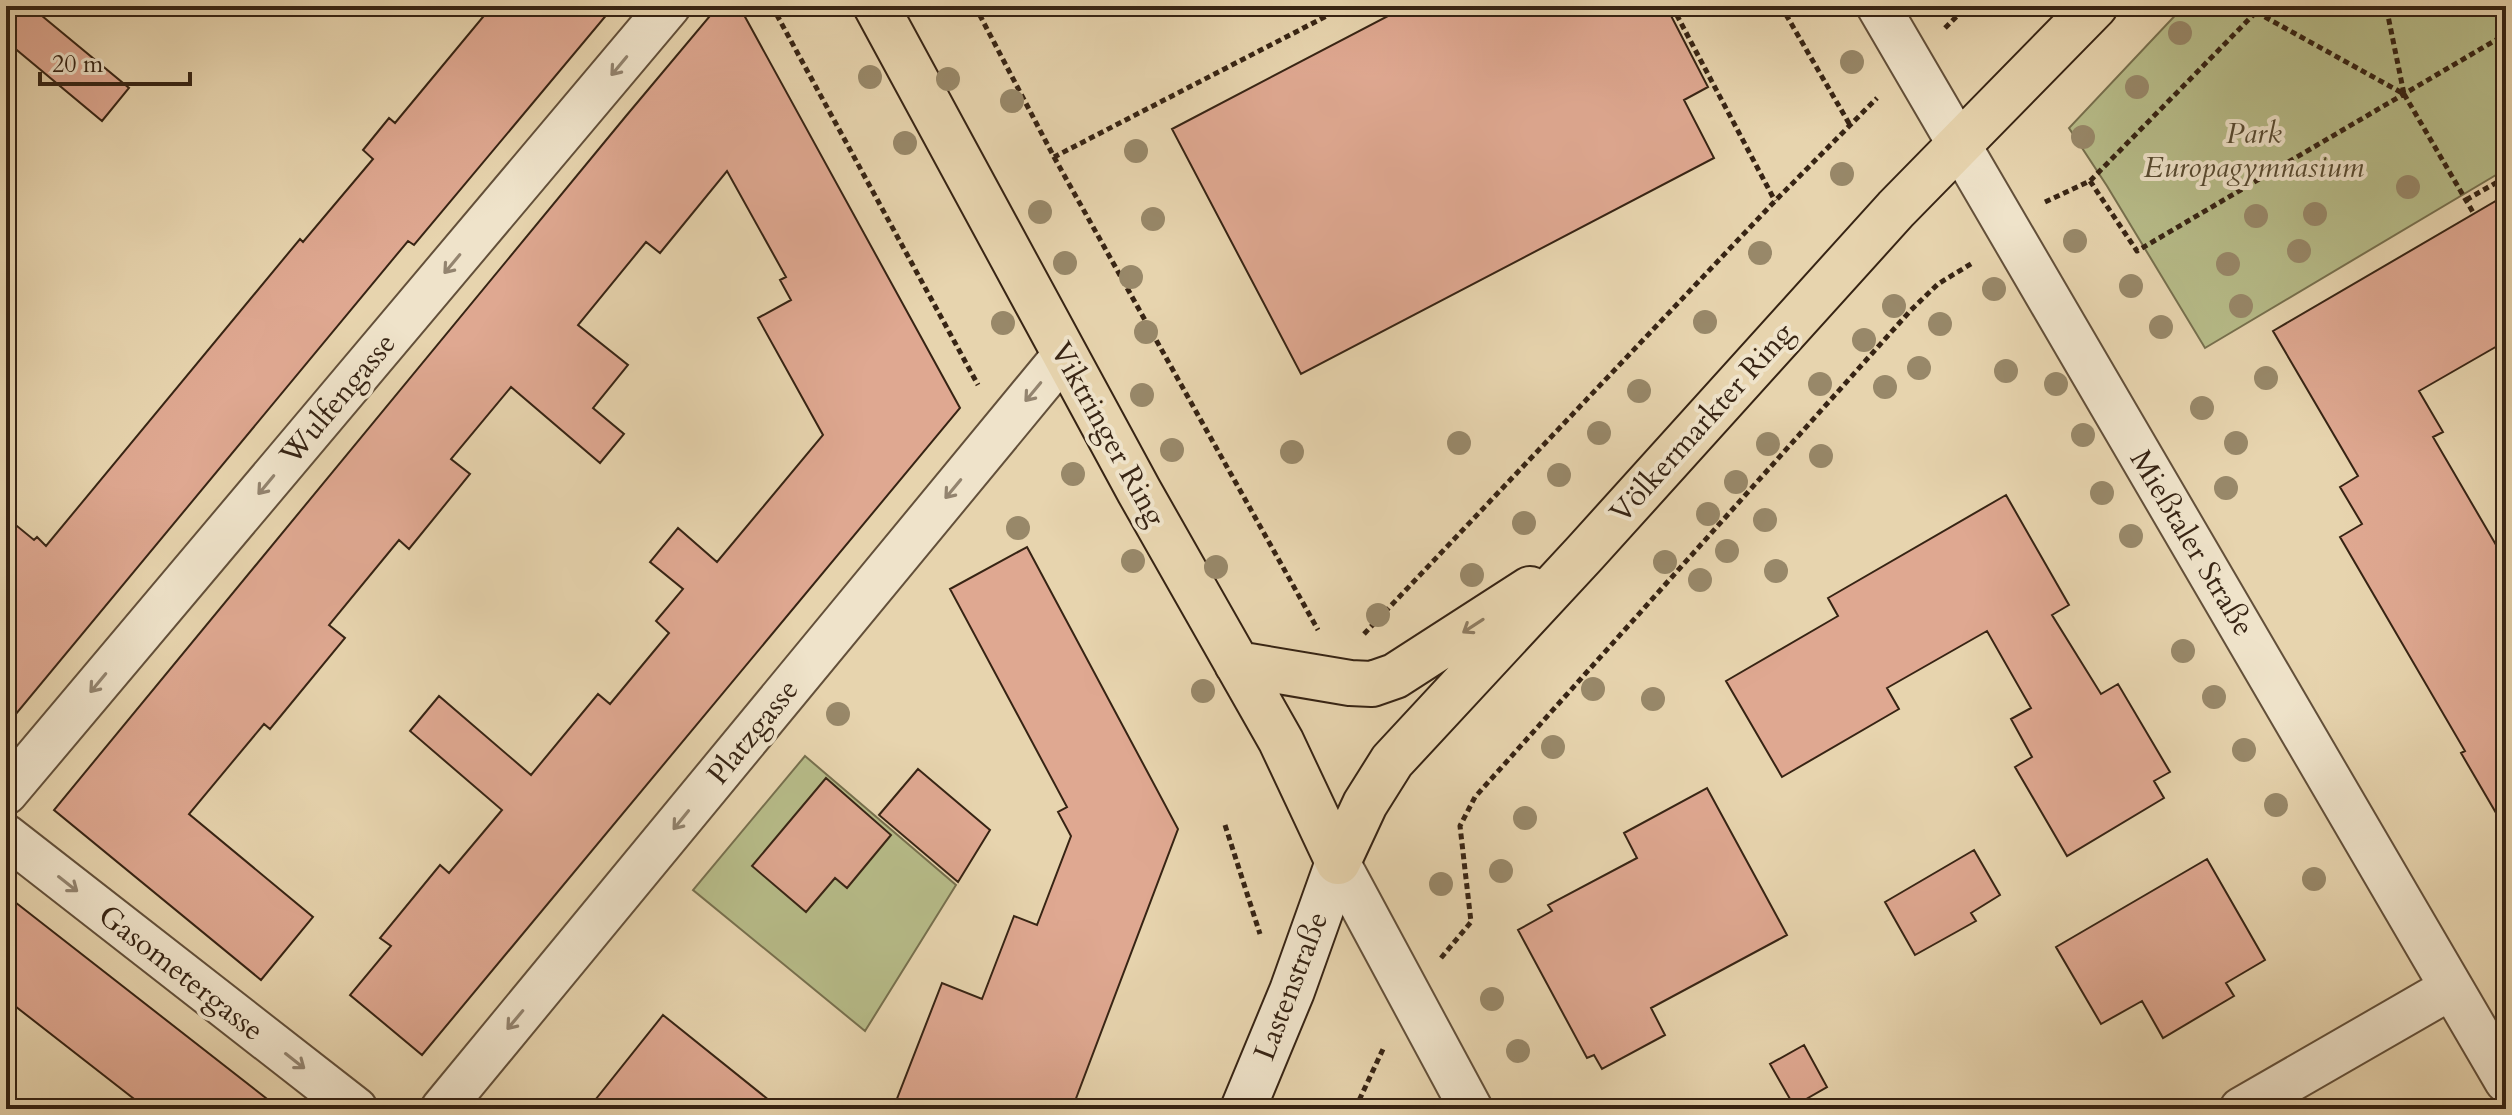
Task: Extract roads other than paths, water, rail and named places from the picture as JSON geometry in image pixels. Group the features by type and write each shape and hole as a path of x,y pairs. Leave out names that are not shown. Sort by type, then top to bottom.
{"main road":[{"name":"Viktringer Ring","path":"876,6 1064,355 1281,741 1338,862"},
{"name":"Völkermarkter Ring","path":"1338,862 1365,804 1392,761 1585,553 1859,249 2095,6"},
{"path":"1237,664 1372,684 1395,676 1585,553"}],"street":[{"name":"Wulfengasse","path":"6,793 669,6"},
{"name":"Mießtaler Straße","path":"1878,6 2506,1081"},
{"name":"Platzgasse","path":"442,1109 1064,355"},
{"name":"Gasometergasse","path":"6,836 356,1109"},
{"path":"1338,862 1471,1109"},
{"name":"Lastenstraße","path":"1243,1109 1292,991 1338,862"},
{"path":"2241,1109 2451,988"}],"park label":[{"name":"Park Europagymnasium","path":"2254,150"}]}
